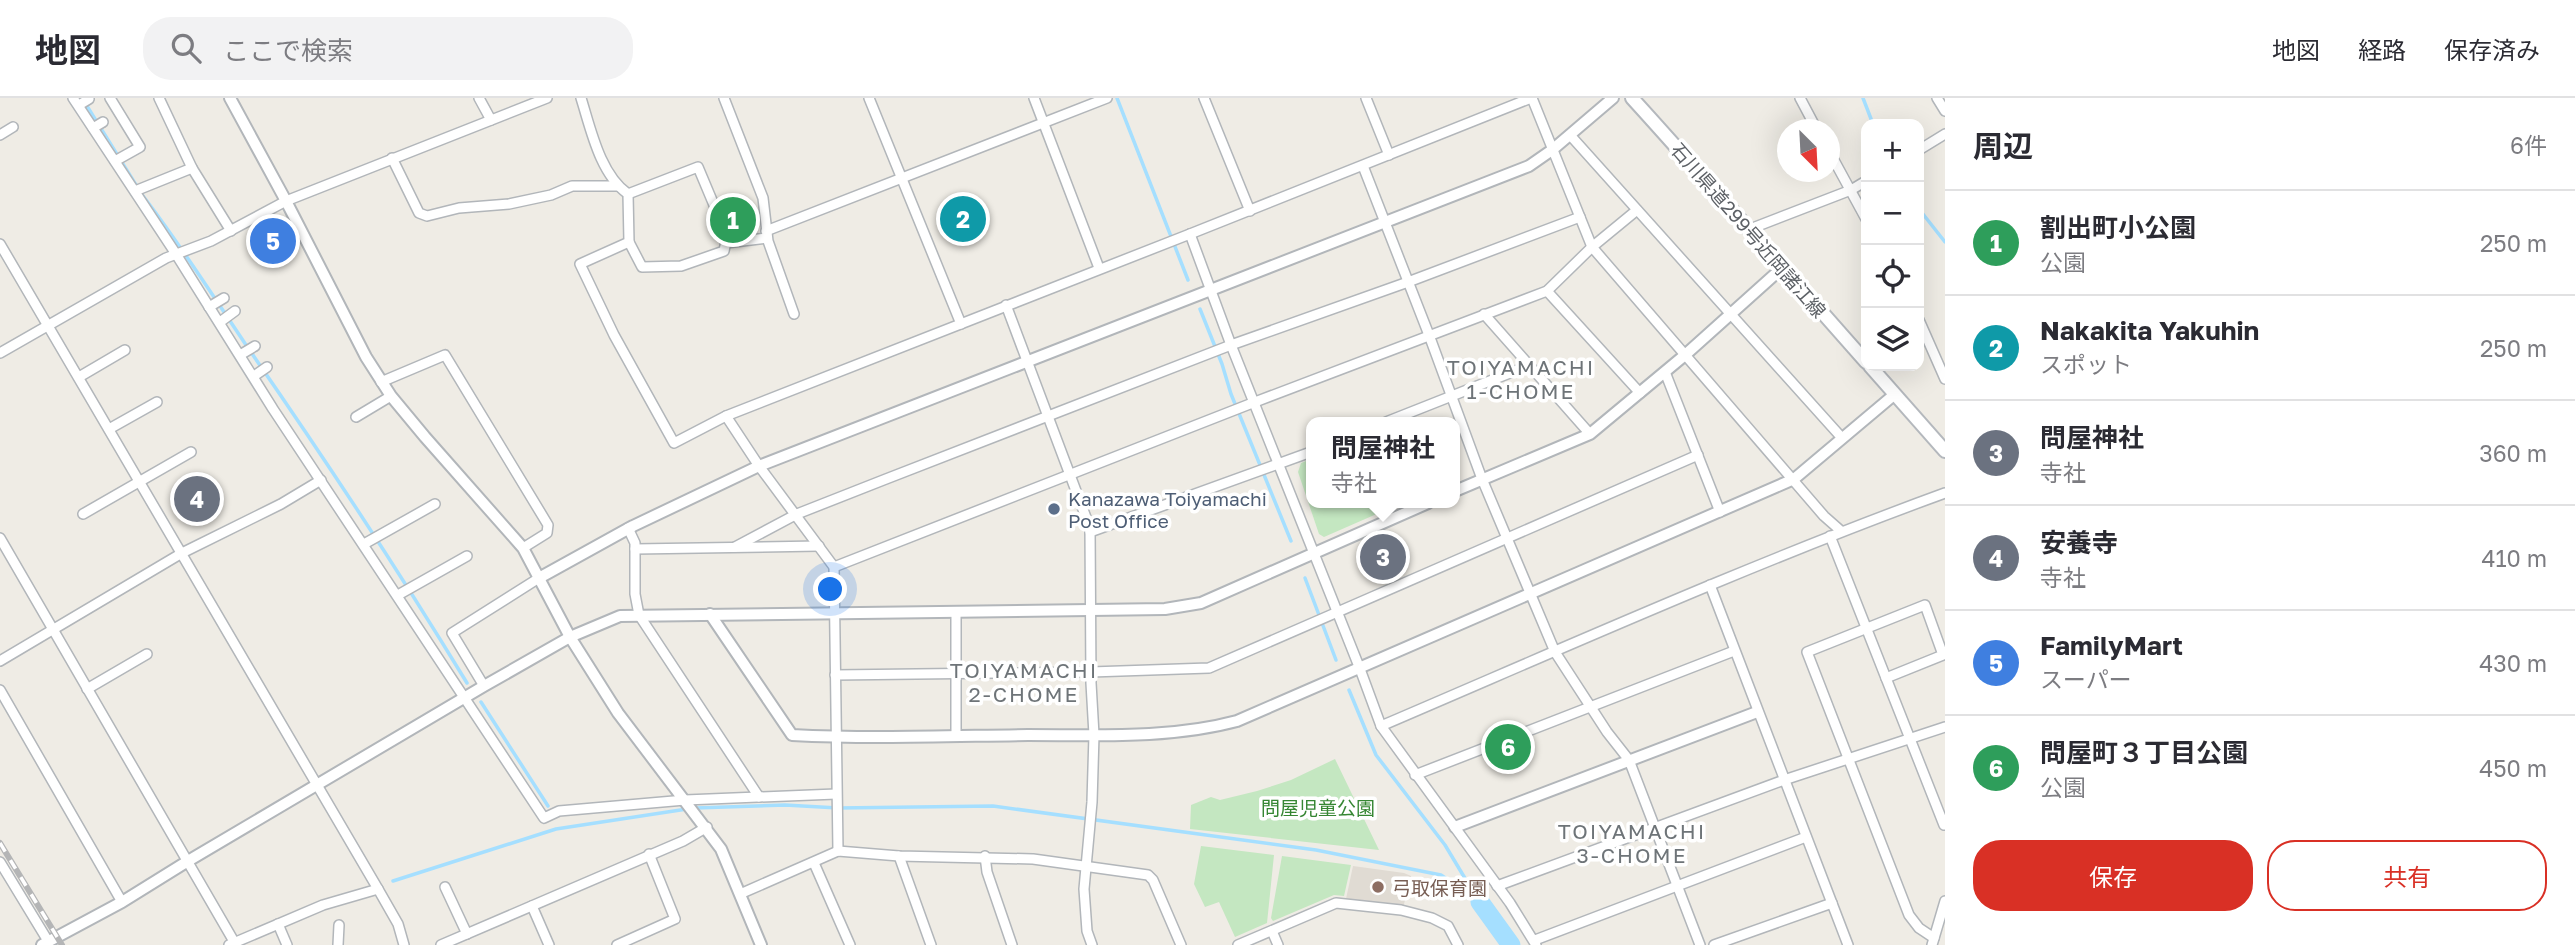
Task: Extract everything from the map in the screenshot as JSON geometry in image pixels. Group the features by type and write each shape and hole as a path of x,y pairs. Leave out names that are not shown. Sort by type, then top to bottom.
{"main road":[{"name":"石川県道299号近岡諸江線","path":"1632,98 1861,356"},
{"name":"石川県道299号近岡諸江線","path":"1874,371 1945,451"}],"street":[{"path":"110,98 140,146 120,159"},
{"path":"159,98 192,168 231,231"},
{"path":"230,98 366,357 391,396 523,548 570,637 618,713 698,815 721,849 761,945"},
{"path":"479,98 491,120"},
{"path":"0,353 182,252 231,231 286,201 547,98"},
{"path":"581,98 599,151 617,187 628,194"},
{"path":"724,98 763,198 766,234 794,314"},
{"path":"869,98 961,324"},
{"path":"1034,98 1099,268"},
{"path":"726,243 766,234 1107,98"},
{"path":"1204,98 1250,211"},
{"path":"1366,98 1389,155"},
{"path":"629,242 580,264 620,346 674,443 726,416 1531,98 1592,247 1824,516 1841,531"},
{"path":"484,685 452,633 539,578 628,528 759,466 1529,166 1613,98"},
{"path":"1800,98 1811,119"},
{"path":"1937,98 1945,111"},
{"path":"89,99 76,102 93,128 120,159 182,252 211,306 255,375 272,409 404,591 465,696 544,818 559,811 759,797 836,797"},
{"path":"93,128 103,122"},
{"path":"0,135 13,127"},
{"path":"1924,147 1945,134"},
{"path":"1570,135 1842,438"},
{"path":"392,158 419,213 427,216 459,208 509,204 551,195 572,186 617,187"},
{"path":"1363,166 1460,417"},
{"path":"698,167 727,236 724,251 681,266 642,267 629,242 628,194 698,167"},
{"path":"138,189 192,168"},
{"path":"1840,170 1861,209"},
{"path":"1750,229 1851,190 1864,182"},
{"path":"834,567 1238,408 1547,291 1592,247 1637,210"},
{"path":"735,547 797,514 1227,347 1580,217"},
{"path":"1190,234 1211,291 1227,347 1255,402 1274,466 1337,612 1381,726 1535,943 1676,885 1806,837"},
{"path":"0,244 379,889 398,924 404,945"},
{"path":"1460,489 1590,434 1685,355 1782,268"},
{"path":"1547,291 1640,393"},
{"path":"211,306 224,298"},
{"path":"1006,305 1090,532 1093,802 1085,866 1087,931 1092,945"},
{"path":"221,321 235,311"},
{"path":"1484,314 1590,434"},
{"path":"1924,331 1945,379"},
{"path":"242,354 255,346"},
{"path":"79,377 125,350"},
{"path":"382,382 445,355 548,525 547,533 523,548"},
{"path":"1399,417 1530,365"},
{"path":"255,375 267,367"},
{"path":"1665,372 1720,512"},
{"path":"710,614 792,735 1094,735 1207,729 1237,721 1360,669 1794,479 1895,394"},
{"path":"356,417 391,396"},
{"path":"109,429 157,402"},
{"path":"726,416 759,466 834,567 838,851"},
{"path":"1460,418 1482,479 1555,652 1629,760 1700,945"},
{"path":"83,514 191,452"},
{"path":"1090,532 1306,454"},
{"path":"835,675 1091,673 1209,668 1698,455"},
{"path":"0,661 182,554 282,504 321,480"},
{"path":"1381,726 1710,585 1841,531 1945,493"},
{"path":"366,542 435,503"},
{"path":"0,862 45,943 122,902 484,685 570,637 620,616 1165,609 1201,603 1417,508"},
{"path":"628,528 635,543 635,594 639,615 759,797"},
{"path":"1830,536 1944,825"},
{"path":"0,538 188,861 233,944 323,905 379,889"},
{"path":"635,549 819,546"},
{"path":"404,591 467,556"},
{"path":"1710,585 1847,945"},
{"path":"1886,678 1943,655 1925,605 1807,652 1909,915 1933,942 1945,901"},
{"path":"956,612 956,736"},
{"path":"1415,775 1734,651"},
{"path":"87,689 147,654"},
{"path":"0,690 122,902"},
{"path":"1455,827 1757,712"},
{"path":"1497,886 1654,826 1945,727"},
{"path":"441,945 683,841 707,827"},
{"path":"740,894 838,851 899,856 985,856 1085,866 1148,875 1153,880 1181,945"},
{"path":"617,945 675,919 649,854"},
{"path":"899,856 931,945"},
{"path":"985,856 986,872 1012,945"},
{"path":"814,863 850,945"},
{"path":"445,887 467,934"},
{"path":"1238,945 1336,903 1401,910 1432,918 1448,926 1458,945"},
{"path":"1714,945 1832,904"},
{"path":"532,906 549,945"},
{"path":"278,924 287,945"},
{"path":"338,945 339,925"},
{"path":"1272,931 1278,945"}],"shaded area":[{"name":"弓取保育園","path":"1353,866 1411,876 1403,908 1346,899"}],"green space":[{"path":"1306,461 1306,496 1298,472 1301,463"},
{"path":"1310,508 1388,509 1324,537 1319,534"},
{"name":"問屋児童公園","path":"1335,759 1379,850 1190,829 1191,805 1211,797 1220,800 1257,791 1291,780"},
{"path":"1201,846 1274,855 1267,923 1235,937 1219,902 1205,907 1194,884"},
{"path":"1282,856 1351,865 1344,896 1334,895 1273,921 1271,918"}],"waterway":[{"path":"82,98 136,185"},
{"path":"1117,98 1188,280"},
{"path":"1863,98 1871,119"},
{"path":"140,192 331,470 467,683"},
{"path":"1924,215 1945,242"},
{"path":"1200,309 1231,394 1291,541"},
{"path":"1305,578 1336,660"},
{"path":"1349,690 1376,755 1445,845 1478,900"},
{"path":"481,702 548,806"},
{"path":"695,808 785,805 838,808 993,806 1316,850 1441,875 1480,902"},
{"path":"393,881 556,829 687,809"},
{"path":"1480,902 1511,945"}],"railway":[{"path":"0,843 62,945"}],"place":[{"name":"Nakakita Yakuhin","path":"963,219"},
{"name":"割出町小公園","path":"733,220"},
{"name":"FamilyMart","path":"273,241"},
{"name":"安養寺","path":"197,499"},
{"name":"Kanazawa Toiyamachi Post Office","path":"1054,509"},
{"name":"問屋神社","path":"1383,557"},
{"name":"問屋町３丁目公園","path":"1508,747"},
{"name":"弓取保育園","path":"1378,887"}],"district":[{"name":"TOIYAMACHI 1-CHOME","path":"1521,379"},
{"name":"TOIYAMACHI 2-CHOME","path":"1024,682"},
{"name":"TOIYAMACHI 3-CHOME","path":"1632,843"}]}
